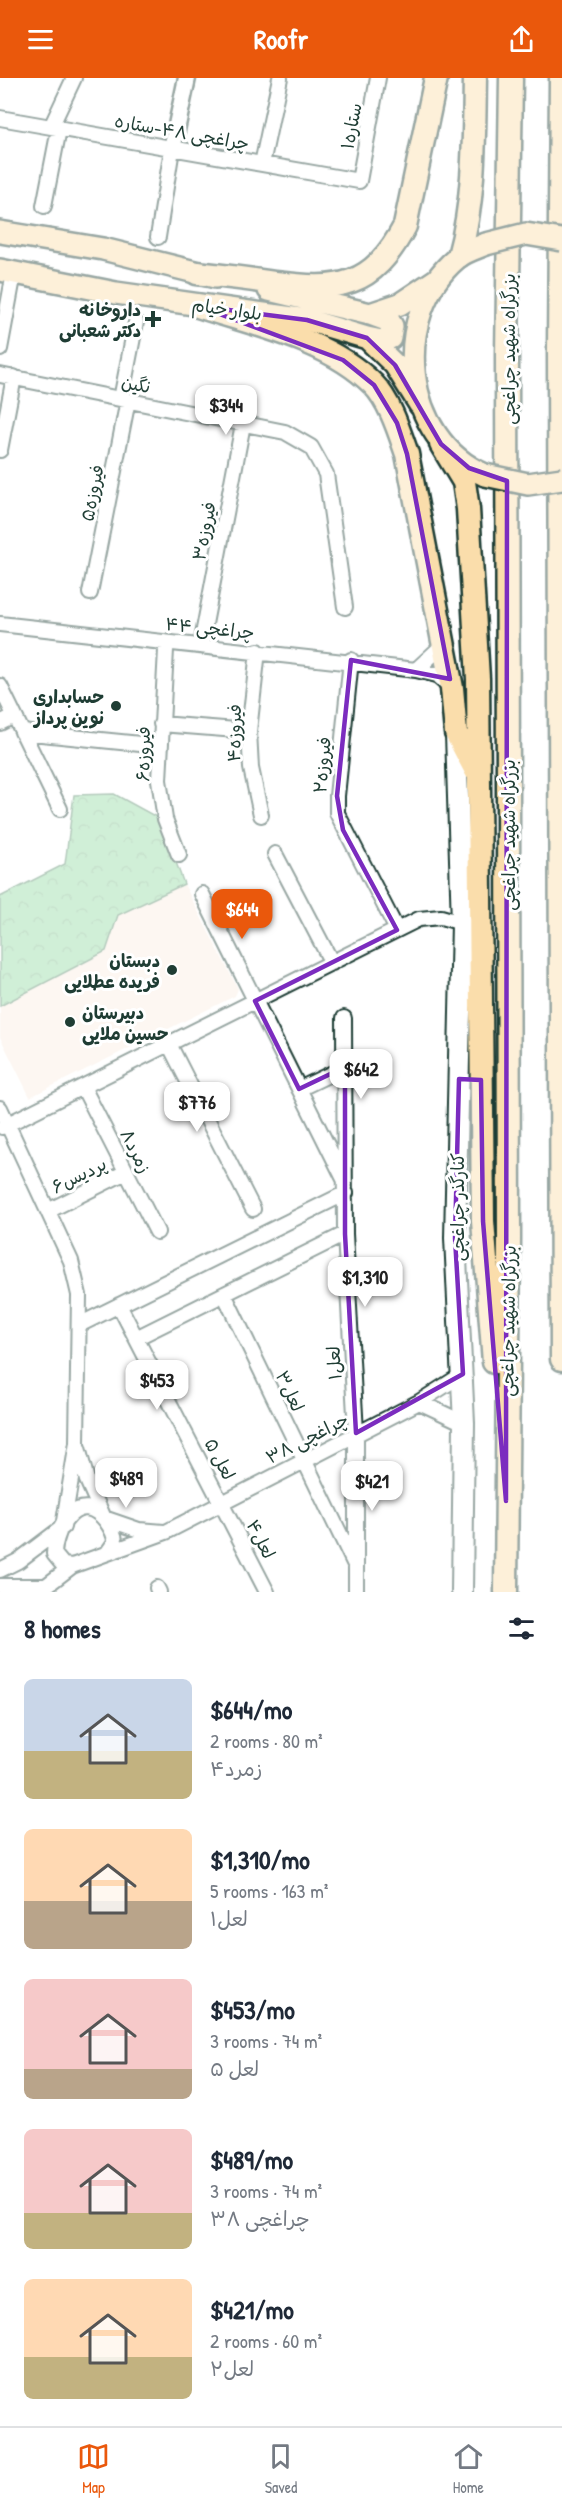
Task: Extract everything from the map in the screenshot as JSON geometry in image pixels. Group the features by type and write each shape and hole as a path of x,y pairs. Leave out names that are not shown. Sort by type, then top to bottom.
{"highway":[{"path":"197,273 316,288 338,286 359,279 375,267 394,246 405,226 436,78"},
{"path":"459,256 466,231 474,142 475,78"},
{"name":"بزرگراه شهید چراغچی","path":"506,1592 509,1238 507,356 511,78"},
{"path":"561,78 559,387 562,1359"},
{"path":"198,306 297,339 343,360 374,385 396,423 406,454 452,688 456,733 478,774"},
{"path":"441,444 464,482 468,509 478,679 477,825 483,1221 506,1500"}],"main road":[{"name":"بلوار خیام","path":"0,232 103,249 370,314"},
{"path":"370,314 400,304 436,280 459,256 486,244 526,234 562,240"},
{"name":"بلوار خیام","path":"7,272 116,293 307,320 368,338 395,365 441,444"},
{"path":"420,405 412,350 417,323 436,280"},
{"path":"368,338 381,341 390,338 392,333 389,321 370,314"},
{"path":"441,444 469,468 509,482 528,484 562,479"},
{"path":"456,733 460,871"},
{"name":"کنارگذر چراغچی","path":"462,1592 464,1423 456,1238 462,923 460,871 477,825"}],"street":[{"path":"44,206 55,128 74,78"},
{"path":"158,237 172,149 187,78"},
{"path":"262,164 280,78"},
{"name":"ستاره۱","path":"359,181 378,78"},
{"name":"چراغچی ۴۸-ستاره","path":"0,118 359,181"},
{"path":"0,349 7,272"},
{"name":"فیروزه۵","path":"90,593 136,322"},
{"path":"0,450 7,376"},
{"name":"نگین","path":"7,376 285,432 311,447 326,474 345,607"},
{"name":"فیروزه۳","path":"201,645 243,424"},
{"name":"چراغچی ۴۴","path":"0,624 351,660 437,675 452,688"},
{"path":"416,670 443,645"},
{"name":"فیروزه۶","path":"166,650 160,746 160,790 165,819 179,855"},
{"name":"فیروزه۴","path":"258,651 249,731 251,768 261,815"},
{"name":"فیروزه۲","path":"351,660 337,813 397,930"},
{"path":"0,686 60,809"},
{"path":"0,723 14,716"},
{"path":"161,724 249,731"},
{"path":"22,732 160,746"},
{"path":"275,854 332,963"},
{"path":"81,1324 346,1188 202,894"},
{"path":"4,1126 427,916 462,923"},
{"name":"لعل۱","path":"344,1018 345,1234 356,1433 356,1592"},
{"path":"169,1044 253,1209"},
{"path":"299,1089 345,1067"},
{"name":"زمرد۸","path":"83,1087 157,1232"},
{"path":"0,1108 4,1126 71,1261 79,1295 81,1324 77,1443 63,1527 54,1554 63,1565 72,1566"},
{"name":"پردیس۶","path":"48,1211 126,1172"},
{"path":"136,1338 345,1234"},
{"name":"لعل۳","path":"224,1294 356,1567"},
{"name":"لعل ۵","path":"119,1305 222,1503"},
{"name":"چراغچی ۳۸","path":"108,1552 136,1545 166,1532 419,1402 463,1374"},
{"path":"419,1402 464,1423"},
{"path":"0,1586 48,1589 72,1566 108,1552 115,1538 87,1480 77,1443"},
{"name":"لعل۴","path":"222,1503 267,1592"},
{"path":"0,1570 18,1562 63,1527 71,1513 82,1507 94,1510 104,1518 139,1530 166,1532"}],"highlighted area":[{"path":"198,306 307,320 367,338 395,365 441,444 469,468 507,481 506,1501 483,1221 481,1080 459,1079 455,1238 463,1374 356,1433 345,1234 345,1067 299,1089 255,1001 397,930 343,830 337,796 351,660 450,679 407,454 397,423 374,385 343,360"}],"shaded area":[{"path":"184,884 238,989 235,996 30,1097 0,1037 0,1006 106,951 118,915"}],"green space":[{"path":"114,794 160,819 184,884 118,915 106,951 0,1006 0,897 65,864 74,795"}],"place":[{"name":"داروخانه دکتر شعبانی","path":"153,319"},
{"name":"حسابداری نوین پرداز","path":"116,706"},
{"name":"دبستان فریده عطلایی","path":"172,970"},
{"name":"دبیرستان حسین ملایی","path":"70,1022"}]}
